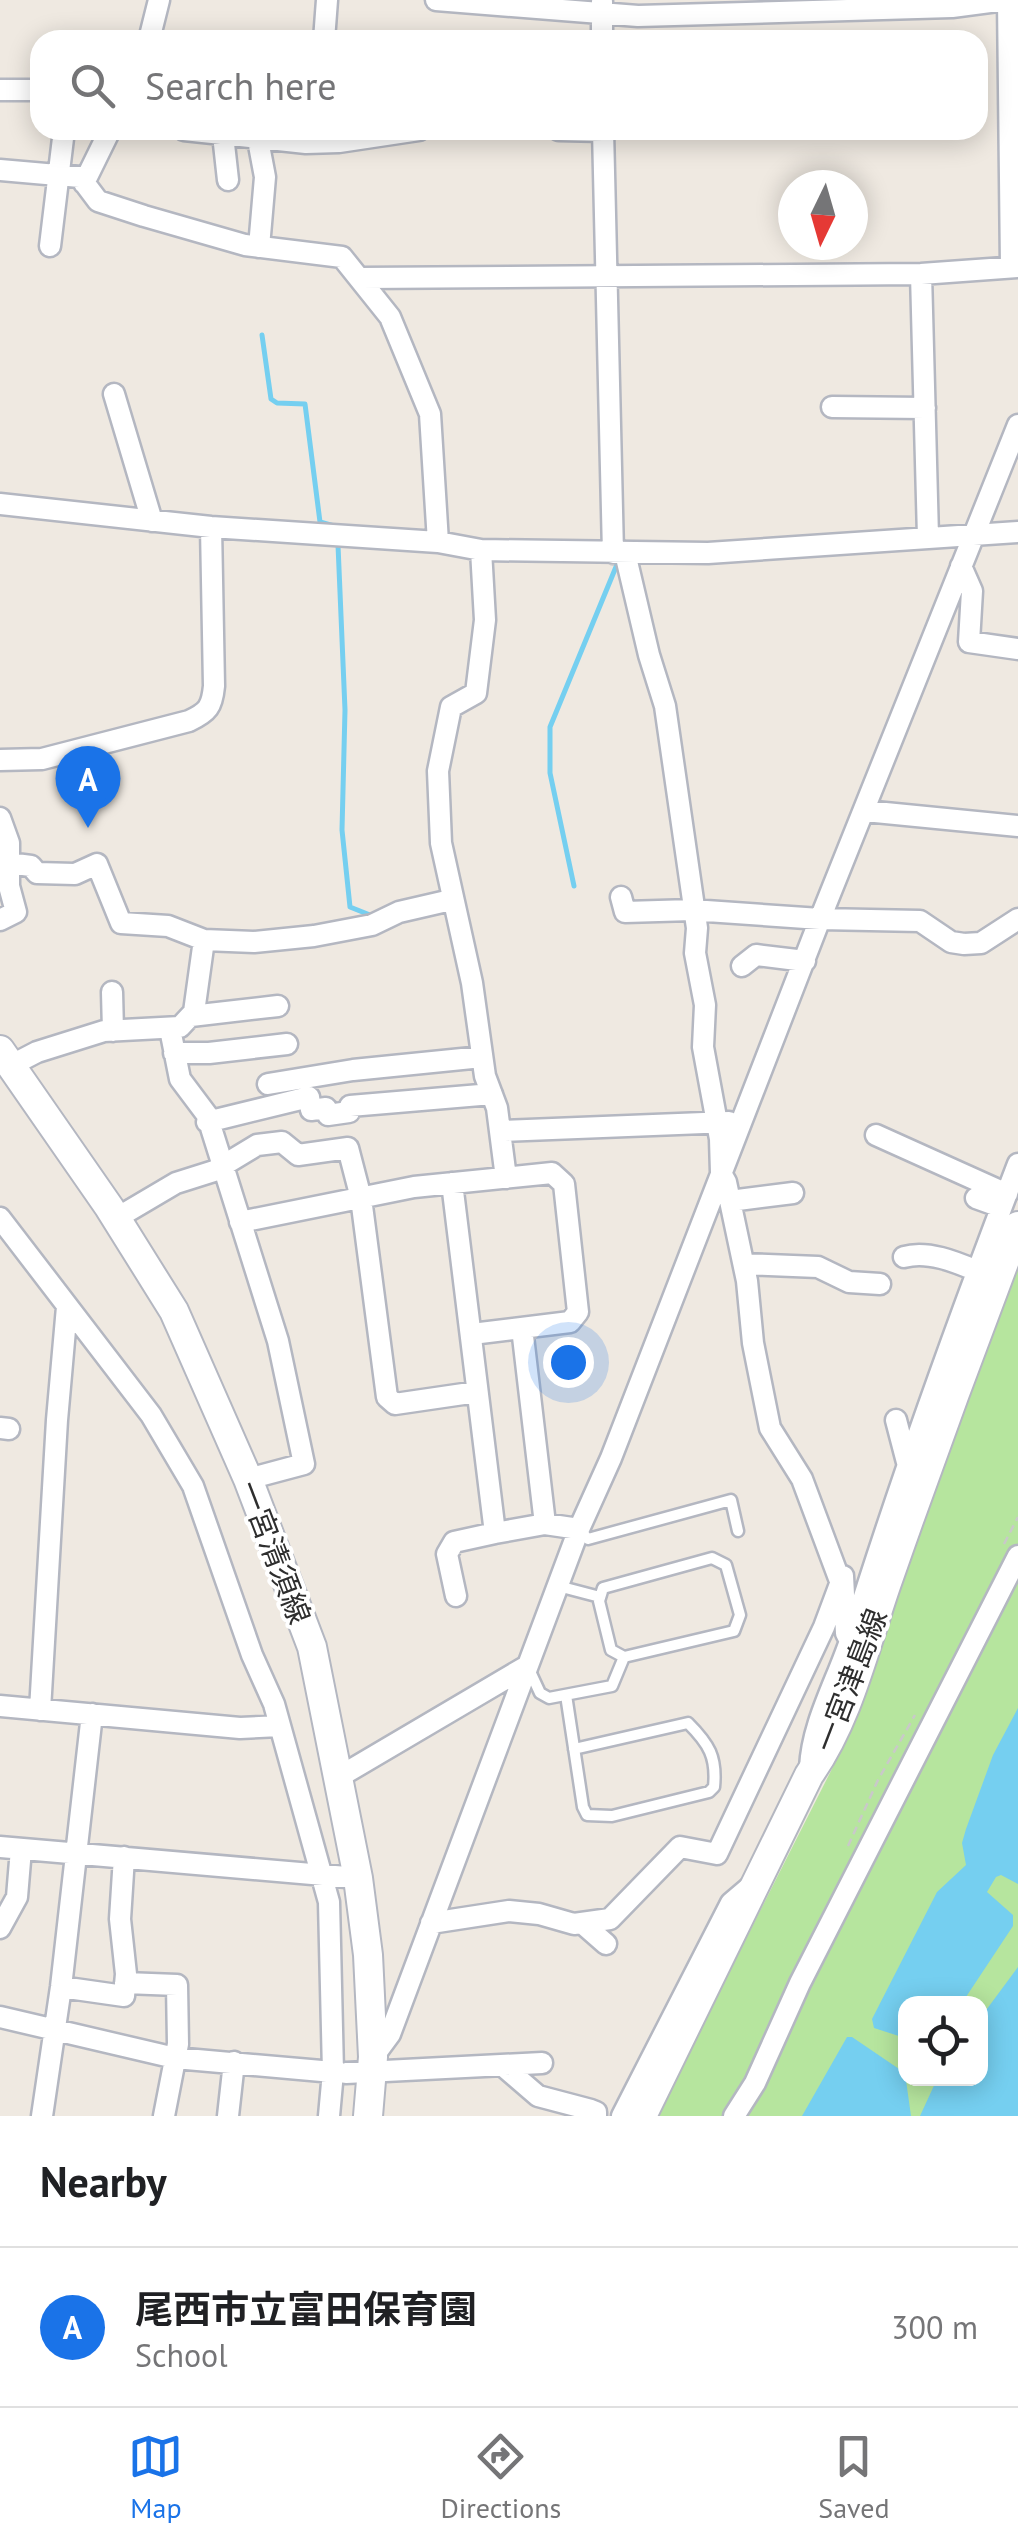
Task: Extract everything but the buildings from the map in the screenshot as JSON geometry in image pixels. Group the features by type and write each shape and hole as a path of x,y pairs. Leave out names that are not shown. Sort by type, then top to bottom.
{"main road":[{"name":"一宮清須線","path":"5,1058 116,1218 174,1310 248,1479 312,1647 358,1878 368,1955 356,2068 368,2116"},
{"name":"一宮津島線","path":"642,2116 746,1911 756,1881 809,1775 825,1752 854,1684 947,1410 1009,1209"}],"street":[{"path":"152,30 159,0"},
{"path":"325,30 327,0"},
{"path":"361,278 921,274 1015,267 1014,62 1007,0 952,7 638,16 602,6 436,0"},
{"path":"0,90 30,90"},
{"path":"50,246 63,140"},
{"path":"84,182 105,140"},
{"path":"224,140 228,180"},
{"path":"259,248 265,177 258,140 352,140"},
{"path":"602,140 619,553 666,706 697,928 695,953 705,1005 703,1047 721,1173 744,1264 753,1343 770,1428 802,1479 840,1582"},
{"path":"0,170 80,177 98,200 259,248 342,257 390,317 430,414 438,542"},
{"path":"921,274 928,538"},
{"path":"114,394 152,521"},
{"path":"832,407 924,408"},
{"path":"329,2116 356,2068 390,2034 579,1529 974,535 1010,464 1018,425"},
{"path":"0,504 211,527 438,542 482,550 708,553 1018,532"},
{"path":"0,760 42,759 207,713 213,704 214,686 211,527"},
{"path":"482,550 485,620 476,694 451,707 438,771 441,844 472,983 506,1178"},
{"path":"962,566 972,591 969,642 1018,650"},
{"path":"865,811 1018,826"},
{"path":"0,818 9,843 9,886 16,912 0,920"},
{"path":"8,863 31,866 36,873 74,874 98,864 121,924 168,926 204,940 254,942 314,936 372,924 399,912 451,900"},
{"path":"621,898 625,912 692,910 920,921 950,942 964,944 980,943 1018,919"},
{"path":"5,1058 113,1031 180,1027 191,1016 204,940"},
{"path":"742,966 756,955 805,960"},
{"path":"112,992 113,1031"},
{"path":"191,1016 278,1006"},
{"path":"170,1030 180,1079 199,1101 207,1122 278,1341 304,1464 248,1479"},
{"path":"174,1053 286,1044"},
{"path":"268,1084 352,1070 482,1057"},
{"path":"207,1122 308,1097 311,1110 326,1108 328,1115 349,1112 350,1106 492,1094"},
{"path":"500,1131 740,1122"},
{"path":"876,1135 1009,1209"},
{"path":"116,1218 176,1183 223,1166 257,1145 275,1140 298,1155 348,1148 361,1198 387,1397 396,1404 477,1392"},
{"path":"809,1775 810,1749 819,1720 850,1641 977,1271 1009,1209 1018,1164"},
{"path":"240,1222 414,1186 552,1173 564,1184 578,1312 570,1322 472,1334"},
{"path":"452,1184 495,1533"},
{"path":"730,1201 793,1193"},
{"path":"976,1198 1009,1209"},
{"path":"0,1218 151,1414 193,1486 252,1656 274,1704 322,1875 356,2068"},
{"path":"904,1257 912,1254 952,1261 977,1271"},
{"path":"744,1264 818,1267 849,1282 880,1284"},
{"path":"40,1710 56,1420 67,1307"},
{"path":"522,1328 544,1524"},
{"path":"896,1420 908,1468"},
{"path":"456,1596 447,1554 454,1542 544,1524 579,1529"},
{"path":"734,2116 755,2083 800,1983 1018,1556"},
{"path":"430,1923 510,1911 574,1924 610,1919 680,1847 717,1854 824,1627 844,1576 846,1633 850,1641"},
{"path":"337,1778 527,1666"},
{"path":"0,1706 240,1728 280,1726"},
{"path":"42,2116 62,1987 92,1714"},
{"path":"0,1928 16,1897 10,1848 358,1878"},
{"path":"62,1987 124,1996 120,1919 124,1858"},
{"path":"622,2116 730,1904 756,1881"},
{"path":"582,1923 606,1944"},
{"path":"125,1983 178,1984 176,2058 164,2116"},
{"path":"0,2016 176,2058 356,2068 542,2063"},
{"path":"228,2116 234,2062"},
{"path":"502,2065 538,2096 591,2110 596,2116"}],"lane":[{"path":"579,1529 588,1539 730,1500 738,1531"},
{"path":"712,1558 726,1565 740,1615 734,1631 624,1658 612,1650 600,1598 603,1588 712,1558"},
{"path":"558,1586 600,1598"},
{"path":"527,1666 540,1692 549,1698 612,1686 624,1658"},
{"path":"566,1695 574,1749 583,1807 587,1815 612,1816 708,1792 714,1787 716,1764 710,1744 688,1723 574,1749"}],"green space":[{"path":"1018,1262 1018,1735 977,1858 905,1976 905,1996 898,1996 898,2086 946,2086 933,2116 656,2116 837,1759 865,1688 895,1590"},
{"path":"1018,1868 1018,1977 988,2016 988,1996 954,1996 985,1899 979,1879"}],"water":[{"path":"1018,1708 1018,1884 1001,1875 987,1892 1013,1915 1013,1926 967,1996 898,1996 898,2036 874,2028 872,2019 937,1892 966,1865 962,1843 993,1755"},
{"path":"1018,1967 1018,2116 920,2116 934,2086 988,2086 988,2008"},
{"path":"847,2037 898,2068 898,2086 907,2086 911,2116 802,2116"}],"waterway":[{"path":"262,335 271,399 277,403 305,404 320,522 334,526"},
{"path":"338,545 345,710 342,830 350,907 370,915"},
{"path":"574,886 550,773 550,727 618,562"}],"place":[{"name":"尾西市立富田保育園","path":"88,828"}]}
